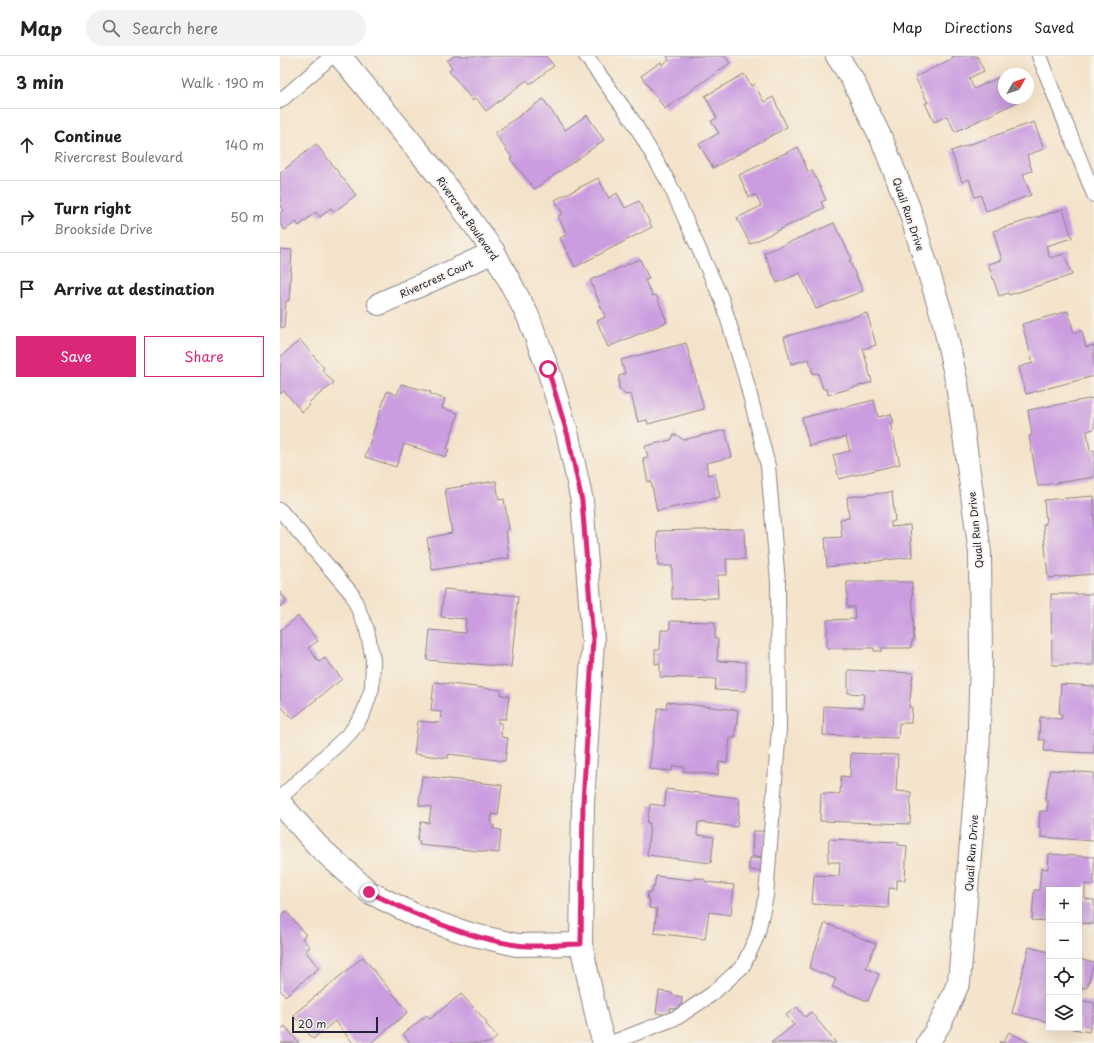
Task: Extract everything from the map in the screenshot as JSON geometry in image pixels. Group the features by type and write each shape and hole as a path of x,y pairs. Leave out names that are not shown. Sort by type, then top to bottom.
{"street":[{"name":"Rivercrest Boulevard","path":"340,56 439,176 494,252 528,316 548,369 568,436 582,501 593,640 583,803 581,944 598,1023 604,1043"},
{"name":"Quail Run Drive","path":"837,56 852,80 882,140 909,208 943,319 957,384 980,553 981,658 978,761 958,982 941,1022 928,1043"},
{"name":"Rivercrest Court","path":"379,304 494,252"},
{"path":"280,802 318,846 369,892 419,917 470,934 517,945 581,944"}],"lane":[{"path":"280,101 332,56"},
{"path":"586,56 633,121 669,183 722,300 745,376 768,466 778,582 779,729 766,896 757,936 743,966 712,994 678,1017 611,1043"},
{"path":"1039,56 1094,195"},
{"path":"280,510 352,594 367,630 373,660 372,688 363,714 350,733 280,798"}],"building":[{"path":"454,56 546,56 554,66 530,84 527,80 486,111 476,98 473,101 449,71 452,68 447,61"},
{"path":"667,56 725,56 730,63 665,109 641,76 661,62 662,65 669,60"},
{"path":"952,56 977,56 984,71 969,78 974,89 998,78 998,104 1013,104 955,132 947,116 934,122 925,103 928,103 915,77 953,58"},
{"path":"744,74 751,86 754,84 764,102 773,97 787,127 713,168 699,144 719,133 711,121 717,118 705,96"},
{"path":"543,99 565,130 587,115 604,140 535,189 510,159 512,158 495,133"},
{"path":"1034,122 1044,149 1027,155 1032,171 1023,174 1031,195 986,211 981,195 975,197 969,179 962,182 951,151"},
{"path":"316,144 356,195 334,212 331,208 320,217 316,212 299,226 296,222 285,230 280,224 280,213 283,210 280,206 280,173"},
{"path":"798,147 808,172 812,170 826,200 821,202 824,208 750,244 737,218 761,206 756,195 749,197 739,175"},
{"path":"598,178 609,198 617,193 625,208 639,201 652,227 575,267 560,238 567,235 558,216 563,214 555,200"},
{"path":"1063,209 1072,238 1046,246 1050,258 1064,254 1072,275 1009,295 1008,293 999,296 988,264 1002,260 993,231"},
{"path":"834,223 852,259 849,260 863,291 816,309 800,273 777,283 764,253"},
{"path":"280,249 292,250 289,301 286,301 284,328 280,327"},
{"path":"640,259 649,279 645,280 652,296 656,295 667,322 608,347 597,321 605,317 590,280"},
{"path":"1068,311 1074,333 1082,331 1086,347 1094,345 1094,376 1026,394 1019,367 1033,363 1022,324"},
{"path":"867,313 876,345 863,349 872,382 828,395 827,389 823,389 818,373 813,374 809,359 791,364 784,337"},
{"path":"300,340 324,368 322,370 334,383 308,403 310,405 302,412 284,391 280,394 280,357"},
{"path":"686,343 704,409 648,424 647,420 638,422 631,394 625,395 619,388 619,376 625,374 621,360"},
{"path":"401,384 431,392 430,394 445,399 442,408 458,413 446,457 404,444 396,467 365,457 387,391 397,395"},
{"path":"1094,398 1094,429 1087,431 1090,451 1094,450 1094,477 1038,486 1029,436 1032,435 1028,410"},
{"path":"874,400 878,417 891,414 894,423 890,423 900,464 839,479 833,455 850,451 846,437 809,446 802,418"},
{"path":"725,430 732,457 706,463 708,475 715,473 720,497 657,511 651,481 648,482 643,458 648,457 645,446 671,440 674,435 677,435 683,440"},
{"path":"496,481 499,500 504,499 509,529 506,530 509,558 432,570 427,538 452,533 445,489"},
{"path":"892,492 895,521 891,522 891,527 910,525 912,557 827,567 825,538 842,537 840,519 849,518 847,497"},
{"path":"1094,496 1094,574 1048,578 1043,524 1046,524 1044,500"},
{"path":"744,529 745,559 726,559 727,575 717,575 718,598 672,599 672,566 658,566 657,531"},
{"path":"847,582 912,582 914,641 912,641 911,648 882,648 882,651 874,651 874,648 827,648 827,620 855,619 854,607 847,607"},
{"path":"444,589 518,596 511,667 427,660 430,630 465,633 466,619 441,617"},
{"path":"280,592 287,601 280,607"},
{"path":"1051,594 1094,594 1094,665 1052,665"},
{"path":"298,616 318,641 308,648 319,662 325,658 342,679 292,719 282,707 280,709 280,631"},
{"path":"670,621 715,622 715,639 718,639 717,661 746,662 746,691 715,690 716,679 660,677 660,663 655,664 655,650 660,650 661,630 670,630"},
{"path":"848,670 913,673 909,707 912,707 911,723 899,723 898,738 823,735 824,706 863,708 864,694 848,693"},
{"path":"434,682 501,690 501,695 509,696 506,719 498,719 498,723 502,723 501,737 508,738 505,761 449,754 448,758 414,754 418,721 440,723 441,712 431,711"},
{"path":"1061,684 1094,686 1094,753 1044,751 1045,740 1039,740 1040,717 1061,719 1062,714 1059,714"},
{"path":"667,702 738,710 735,738 730,738 727,763 719,762 718,775 683,771 684,767 673,766 672,771 649,769 658,708 666,709"},
{"path":"851,753 898,755 896,791 911,792 910,824 820,821 821,793 840,794 841,776 850,777"},
{"path":"1050,770 1094,773 1094,841 1041,837 1041,829 1039,829 1040,811 1047,811 1048,801 1045,801"},
{"path":"422,776 502,785 498,815 492,814 491,825 494,825 493,829 501,830 499,853 419,845 420,841 417,841 421,822 429,823 431,807 419,805"},
{"path":"666,789 740,798 737,827 698,822 697,835 714,837 711,863 647,855 650,823 647,823 650,804 665,806"},
{"path":"753,831 767,831 766,857 752,856"},
{"path":"829,839 898,842 898,845 907,846 905,880 897,880 897,889 889,888 888,908 812,904 814,875 839,876 840,862 828,862"},
{"path":"1049,854 1094,857 1094,885 1085,884 1085,899 1094,900 1094,924 1082,923 1082,887 1046,887 1046,921 1032,920 1034,890 1039,890 1041,868 1048,869"},
{"path":"749,858 764,858 764,871 749,870"},
{"path":"656,876 692,880 695,878 704,879 706,882 734,885 731,915 709,912 705,939 654,933 657,909 649,908 650,899 647,899 648,892 652,892 652,887 654,888"},
{"path":"286,911 306,935 302,938 310,947 305,951 319,968 285,996 280,990 280,916"},
{"path":"825,923 876,944 866,968 879,974 868,1001 832,987 836,979 809,968"},
{"path":"1029,947 1046,951 1046,1021 1012,1013"},
{"path":"363,957 408,1012 371,1043 353,1043 335,1021 313,1039 293,1015"},
{"path":"1082,960 1094,963 1087,988 1082,987"},
{"path":"659,991 672,993 672,995 682,997 681,1010 670,1008 669,1015 656,1013"},
{"path":"461,994 487,1022 486,1024 497,1037 490,1043 410,1043 403,1034 427,1015 430,1019"},
{"path":"1082,1001 1094,1003 1094,1012 1089,1032 1082,1031"},
{"path":"797,1007 805,1017 811,1012 836,1043 771,1043 794,1025 786,1015"},
{"path":"285,1026 299,1043 280,1043 280,1030"},
{"path":"1009,1032 1030,1043 1003,1043"}],"route":[{"path":"369,892 419,917 470,934 517,945 581,944 583,803 593,640 582,501 568,436 548,369"}]}
